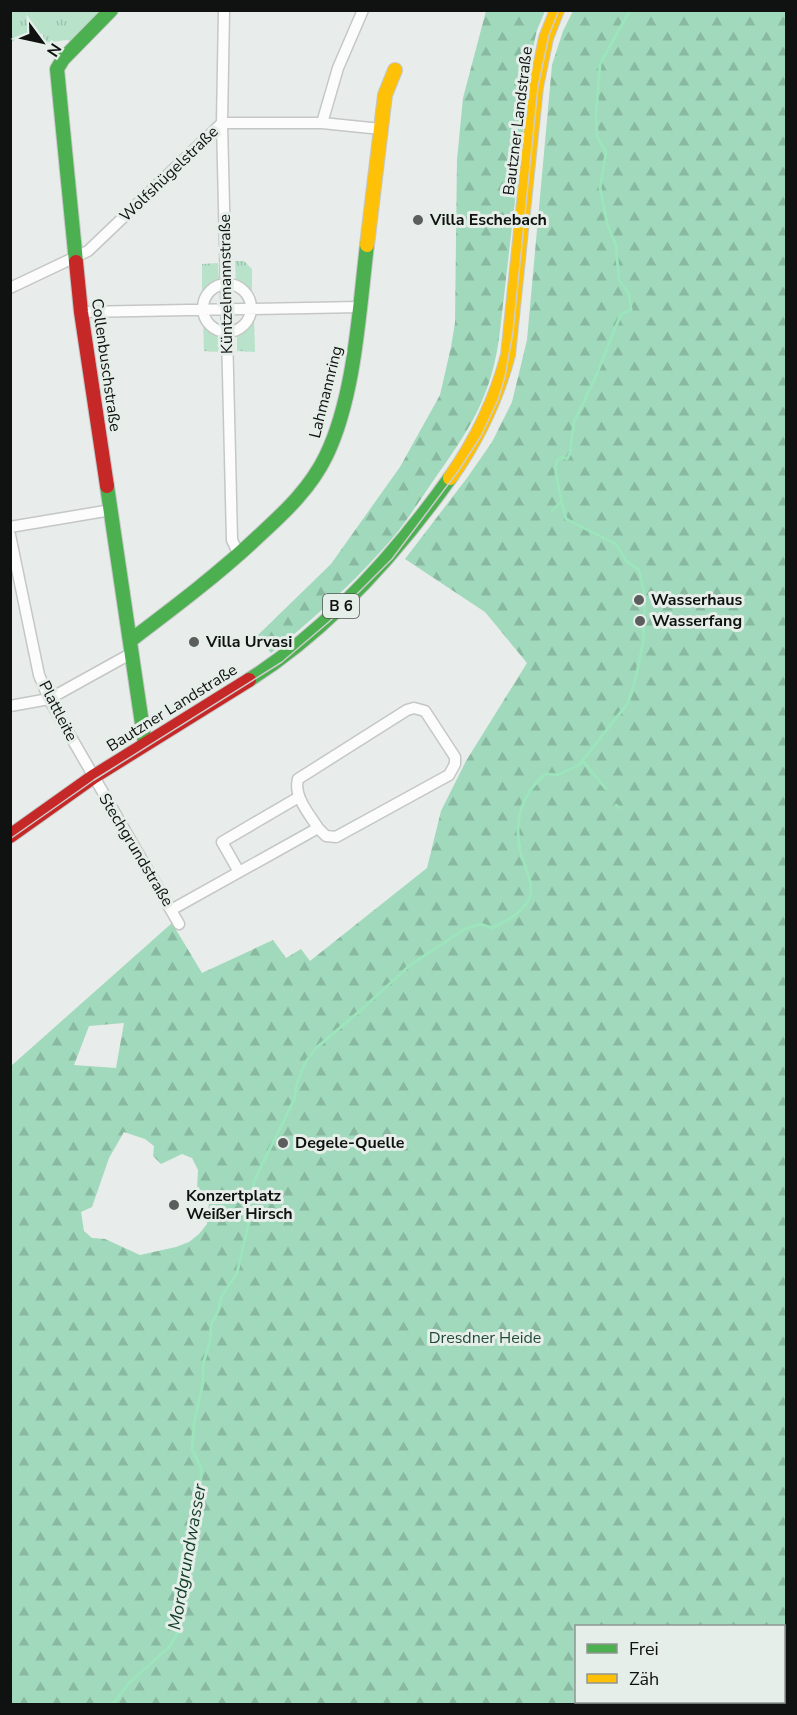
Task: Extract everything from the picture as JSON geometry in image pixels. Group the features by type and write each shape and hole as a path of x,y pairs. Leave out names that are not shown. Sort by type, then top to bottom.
{"street":[{"name":"Collenbuschstraße","path":"111,10 63,59 57,69 81,312 145,744"},
{"name":"Küntzelmannstraße","path":"224,10 222,123 232,540 239,555"},
{"path":"322,123 338,68 363,10"},
{"name":"Bautzner Landstraße","path":"10,836 93,777 280,660 328,619 374,573 408,534 457,469 479,435 496,399 508,355 536,87 542,53 557,10"},
{"name":"Lahmannring","path":"10,706 49,699 131,646 239,555 286,510 320,470 335,434 354,350 385,95 395,70"},
{"name":"Wolfshügelstraße","path":"10,288 88,251 222,123 322,123 381,129"},
{"path":"227,284 241,288 251,308 244,325 227,333 210,326 204,319 202,310 203,302 212,289 227,284"},
{"path":"81,312 360,306"},
{"path":"10,527 111,510"},
{"name":"Plattleite","path":"10,535 39,675 49,699 93,777"},
{"path":"414,708 425,711 455,757 456,764 449,775 344,833 331,837 321,833 318,828 299,797 296,784 302,775 407,710 414,708"},
{"name":"Stechgrundstraße","path":"93,777 179,924"},
{"path":"239,872 222,842 299,797"},
{"path":"171,910 318,828"}],"green space":[{"path":"11,11 103,11 73,42 67,40 44,43 43,34 21,35 11,43"},
{"path":"486,11 545,11 537,30 532,52 500,331 485,395 445,465 396,534 342,591 271,653 257,636 331,564 400,467 440,395 455,323 457,160 463,98"},
{"name":"Dresdner Heide","path":"573,11 786,11 786,1704 11,1704 11,1066 172,923 202,973 273,940 286,958 301,949 310,961 427,868 441,811 466,761 527,663 485,612 405,559 492,442 512,402 527,340 552,65 563,31","holes":["124,1023 116,1068 74,1065 89,1026","124,1132 145,1139 154,1146 153,1156 161,1164 182,1154 192,1158 198,1170 197,1191 209,1203 207,1224 189,1242 140,1255 105,1239 92,1238 84,1231 81,1212 92,1207 109,1158"]},
{"path":"235,261 244,261 252,269 252,299 242,287 236,284"},
{"path":"218,263 219,283 213,285 202,298 202,264"},
{"path":"254,318 255,352 237,351 237,333"},
{"path":"203,320 219,333 220,352 204,351"}],"waterway":[{"name":"Mordgrundwasser","path":"113,1704 128,1684 169,1647 177,1634 182,1616 180,1601 184,1586 184,1572 202,1470 192,1449 194,1423 203,1383 203,1364 210,1342 211,1325 219,1309 221,1297 237,1273 248,1226 254,1181 294,1100 297,1083 305,1063 315,1049 409,966 465,929 480,924 492,928 508,920 522,909 531,894 518,831 525,799 530,790 546,774 558,775 579,765 628,703 636,677 643,643 645,597 639,570 626,561 616,544 566,519 555,468 556,462 563,457 567,459 570,453 574,422 596,376 621,314 631,310 629,294 619,280 616,246 607,223 600,188 606,153 597,136 596,114 600,64 630,10"},
{"path":"552,511 561,502"},
{"path":"583,761 606,789"},
{"path":"616,805 619,808"}],"tram line":[{"path":"10,839 94,780 282,662 330,621 392,559 459,470 481,436 498,400 505,377 513,332 538,87 549,35 559,10"}],"traffic: fast":[{"path":"76,262 57,69 63,59 111,10"},
{"path":"131,640 198,588 280,516 298,497 320,467 336,432 350,380 367,245"},
{"path":"249,680 306,638 359,589 407,535 450,478"},
{"path":"107,486 145,744"}],"traffic: slow":[{"path":"450,478 485,419 508,355 536,87 546,38 557,10"},
{"path":"367,245 385,95 395,70"}],"traffic: jam":[{"path":"76,262 81,312 107,486"},
{"path":"10,836 93,777 249,680"}],"place":[{"name":"Villa Eschebach","path":"418,220"},
{"name":"Wasserhaus","path":"639,600"},
{"name":"Wasserfang","path":"640,621"},
{"name":"Villa Urvasi","path":"194,642"},
{"name":"Degele-Quelle","path":"283,1143"},
{"name":"Konzertplatz Weißer Hirsch","path":"174,1205"}]}
